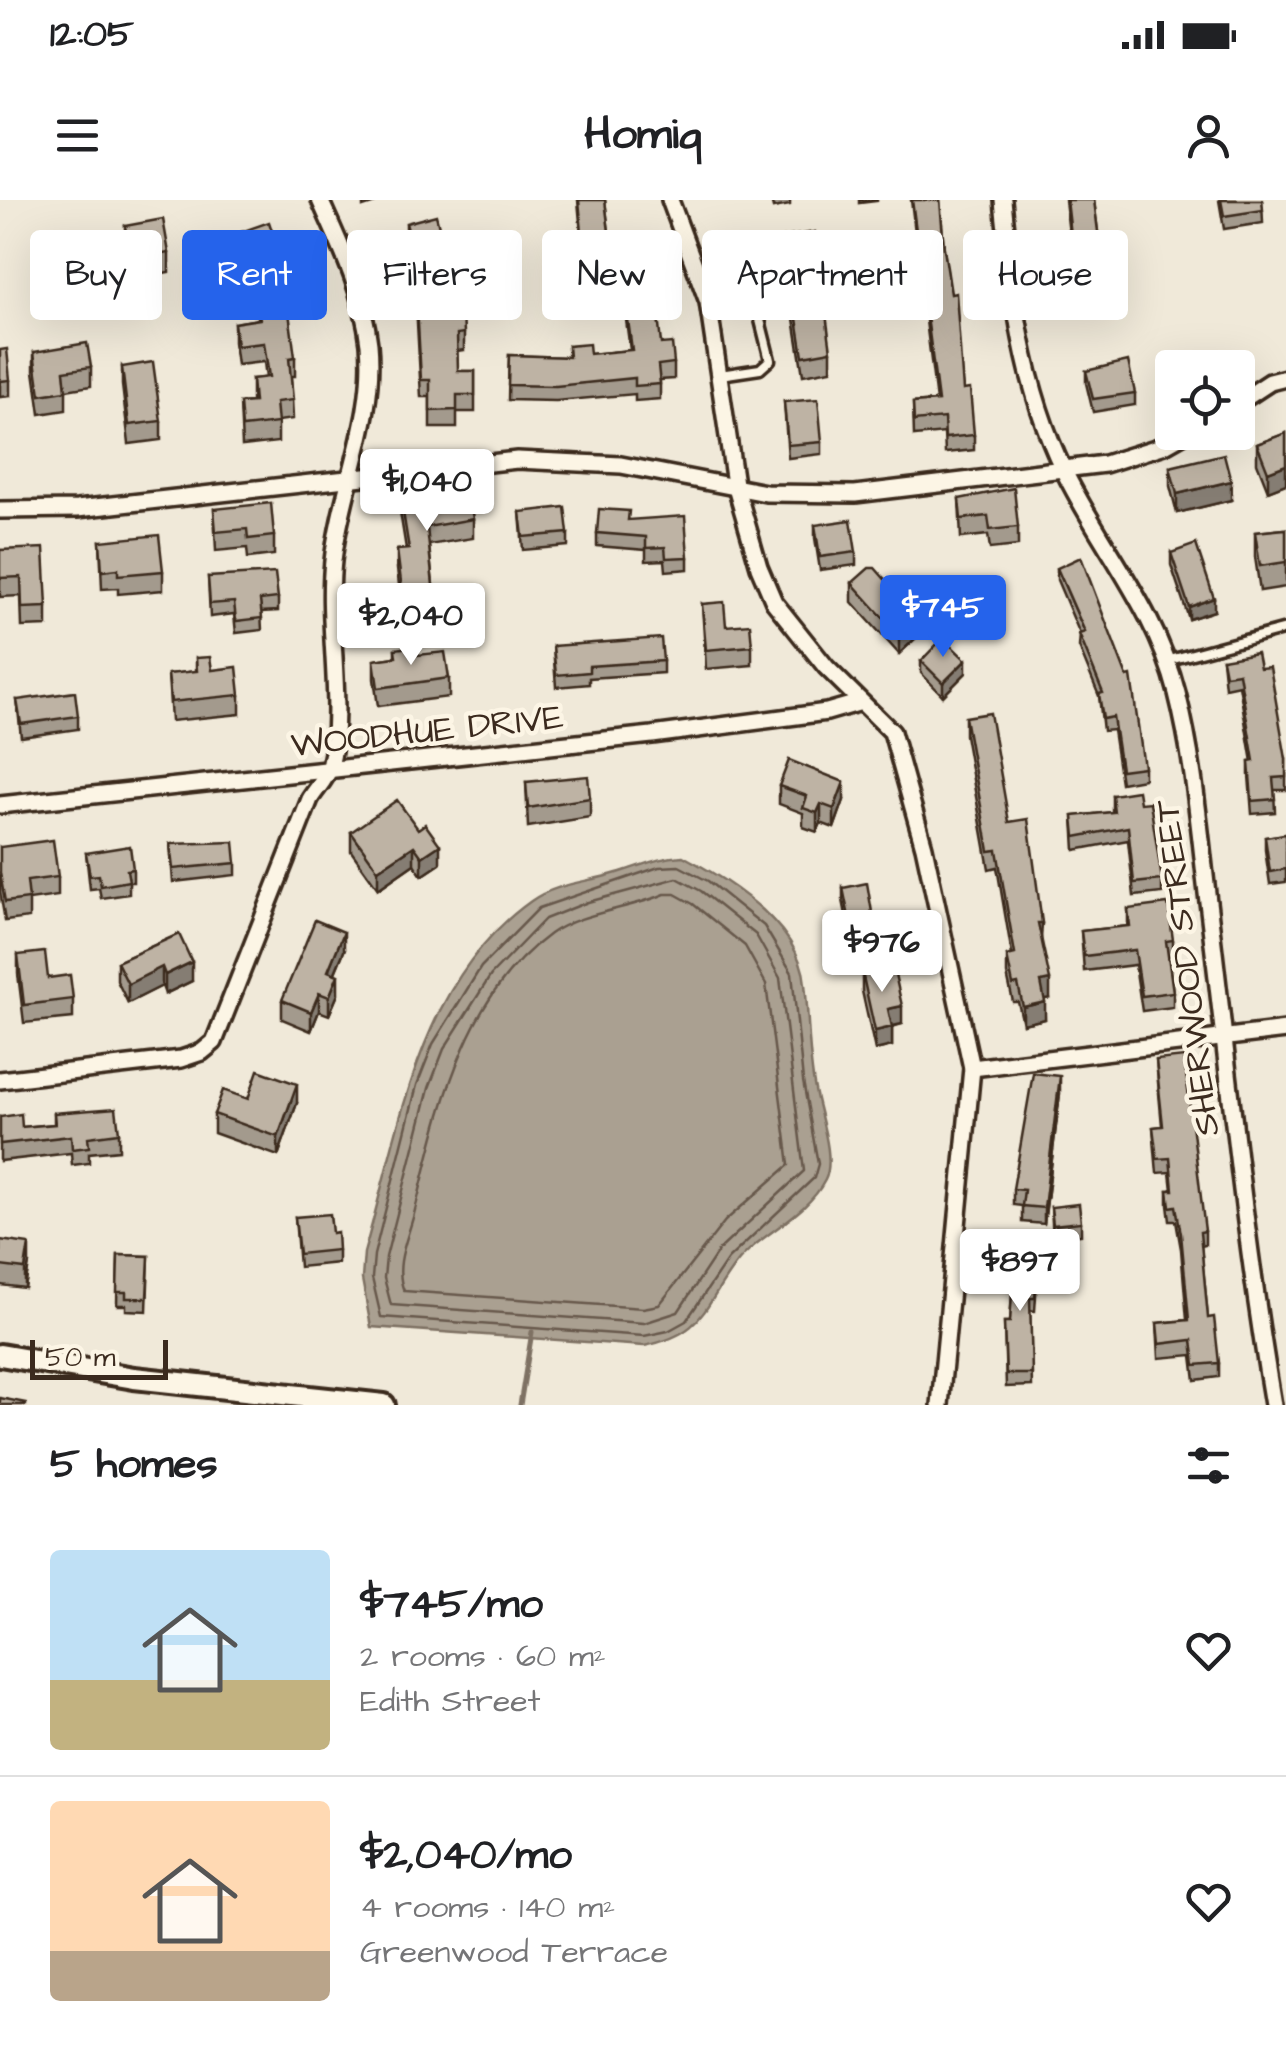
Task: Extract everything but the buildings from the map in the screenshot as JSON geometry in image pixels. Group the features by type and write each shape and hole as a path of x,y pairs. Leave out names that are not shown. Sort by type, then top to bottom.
{"street":[{"path":"0,1080 182,1059 202,1052 214,1042 310,799 330,769 334,728 331,589 348,478 365,415 369,347 363,304 320,200"},
{"path":"670,200 702,285"},
{"name":"SHERWOOD STREET","path":"1003,200 1025,367 1037,411 1092,525 1136,589 1176,689 1198,800 1257,1312 1273,1405"},
{"path":"712,320 735,484 774,602 858,702 883,721 899,746 972,1068 940,1405"},
{"path":"1255,392 1286,378"},
{"path":"0,510 78,509 516,460 572,460 735,484 766,494 837,495 1064,471 1135,456 1155,447"},
{"name":"WOODHUE DRIVE","path":"0,806 652,735 827,712 858,702"},
{"path":"972,1068 1286,1030"},
{"path":"0,1355 170,1382 384,1405"}],"lane":[{"path":"719,375 760,369 770,360 762,320"},
{"path":"1166,662 1286,629"}],"water":[{"path":"683,856 760,907 777,924 800,963 813,1077 829,1160 825,1180 817,1193 746,1253 691,1326 664,1341 644,1346 371,1327 362,1279 364,1253 418,1061 462,973 493,934 541,895 657,860"}],"waterway":[{"path":"520,1405 532,1332"}]}
